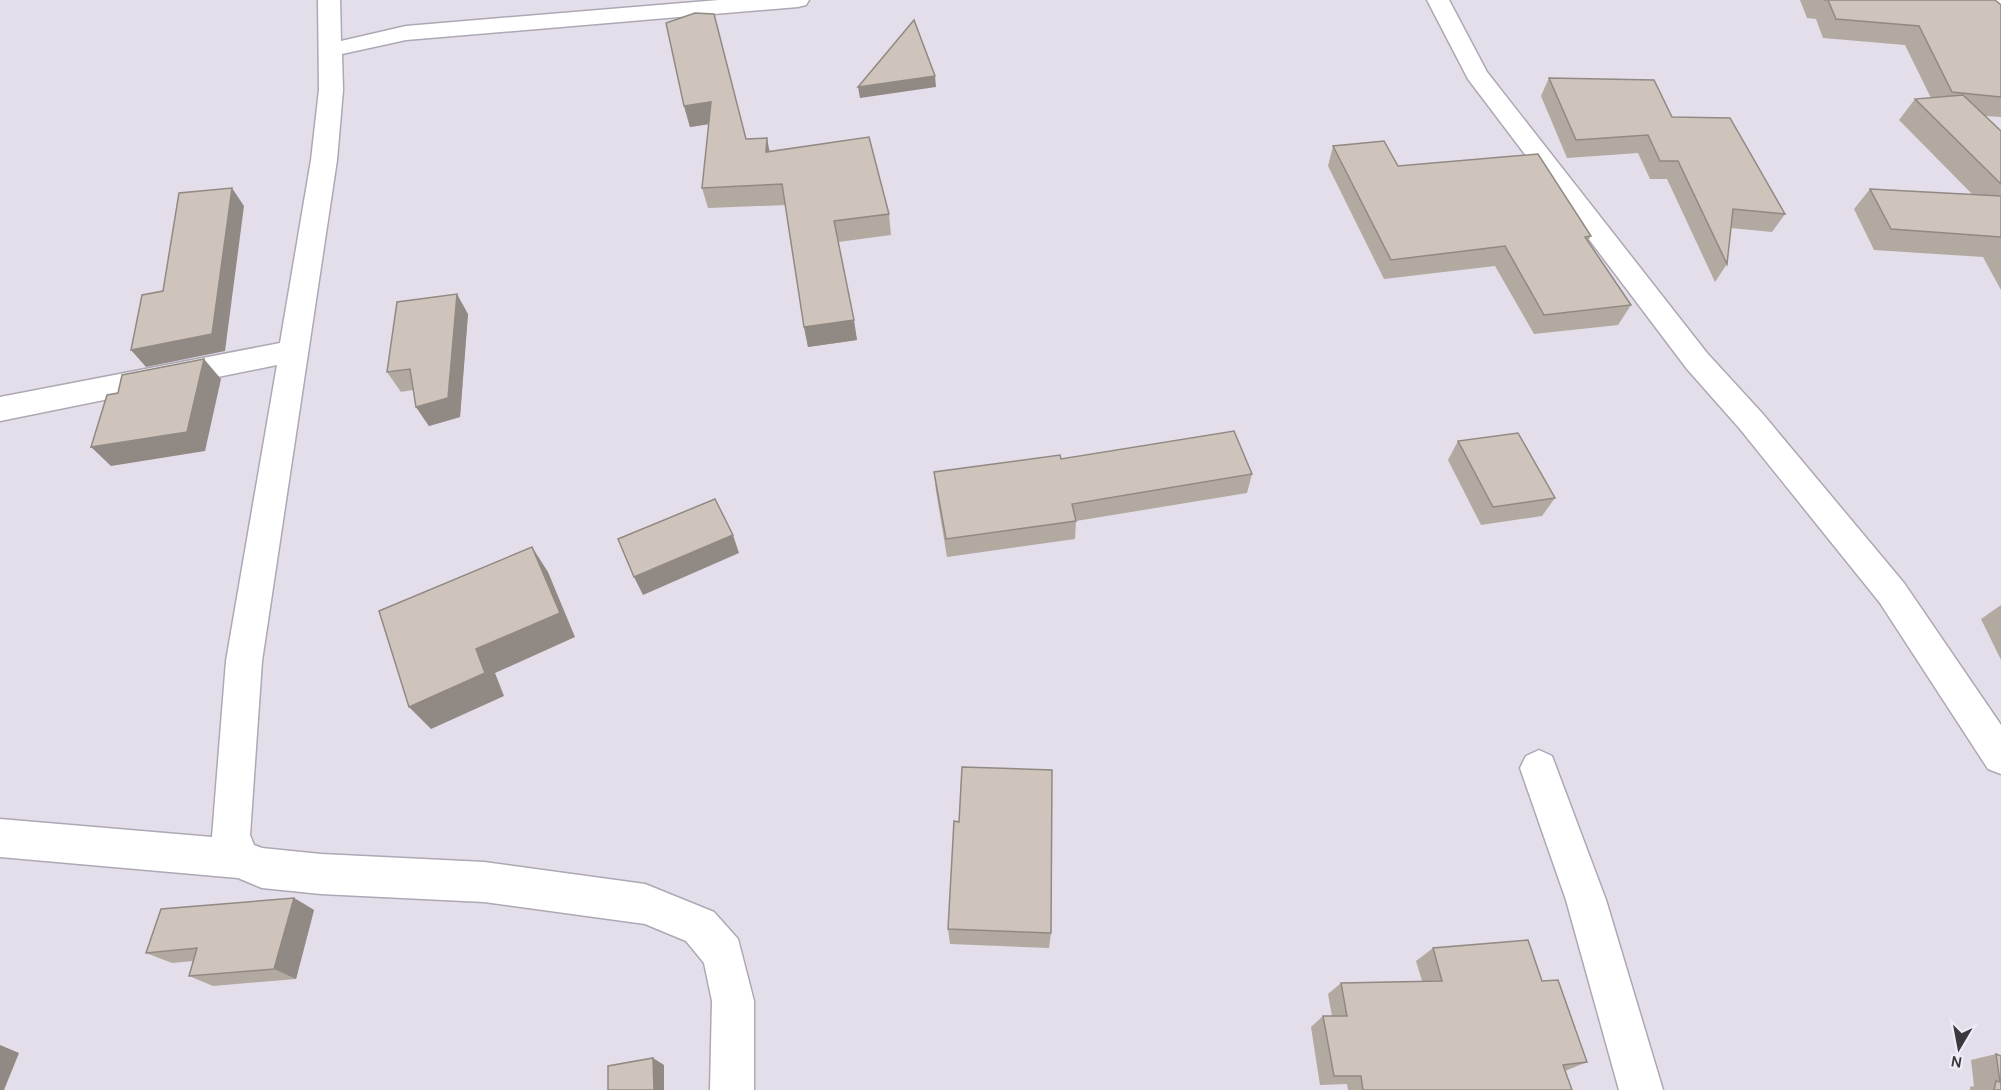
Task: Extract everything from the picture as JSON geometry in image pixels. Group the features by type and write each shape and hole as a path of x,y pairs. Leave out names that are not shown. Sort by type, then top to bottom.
{"street":[{"path":"238,860 231,836 244,661 324,160 331,90 329,0"},
{"path":"330,50 406,33 798,0"},
{"path":"1438,0 1476,74 1697,361 1751,421 1892,593 2001,757"},
{"path":"1997,0 2001,3"},
{"path":"0,409 293,351"},
{"path":"1539,768 1586,900 1641,1090"},
{"path":"0,838 238,860 262,868 321,874 484,882 645,904 700,926 723,954 733,1001 732,1090"}],"building":[{"path":"1828,0 1995,0 2001,5 2001,97 1952,92 1919,26 1836,19"},
{"path":"695,13 714,14 746,139 767,138 766,152 869,137 889,214 834,221 854,320 804,327 782,184 702,188 711,102 684,106 666,23"},
{"path":"914,20 935,76 858,87"},
{"path":"1549,78 1654,80 1672,117 1730,118 1785,214 1733,209 1727,264 1678,161 1660,161 1648,135 1576,140"},
{"path":"1963,95 2001,131 2001,184 1915,99"},
{"path":"1384,141 1398,166 1538,154 1591,236 1585,237 1631,305 1544,315 1505,246 1391,260 1333,146"},
{"path":"232,188 212,334 131,350 142,295 163,291 179,193"},
{"path":"1870,189 2001,196 2001,237 1891,229"},
{"path":"457,294 448,398 416,407 410,369 387,372 397,302"},
{"path":"204,359 187,432 91,447 107,395 118,393 122,375"},
{"path":"1234,431 1252,474 1072,504 1076,521 946,539 934,472 1060,455 1061,459"},
{"path":"1518,433 1555,498 1493,507 1458,441"},
{"path":"715,499 733,535 634,577 618,539"},
{"path":"532,547 560,613 476,649 485,673 409,707 379,611"},
{"path":"962,767 1052,770 1051,933 948,929 954,821 959,822"},
{"path":"294,898 274,969 189,976 197,948 146,953 161,909"},
{"path":"1528,940 1542,981 1558,980 1587,1062 1563,1065 1572,1090 1363,1090 1361,1076 1334,1076 1323,1016 1347,1016 1341,983 1442,981 1433,948"},
{"path":"1996,1054 2001,1056 2001,1090 1994,1090 1996,1081 2000,1082"},
{"path":"653,1058 654,1090 608,1090 608,1066"}]}
